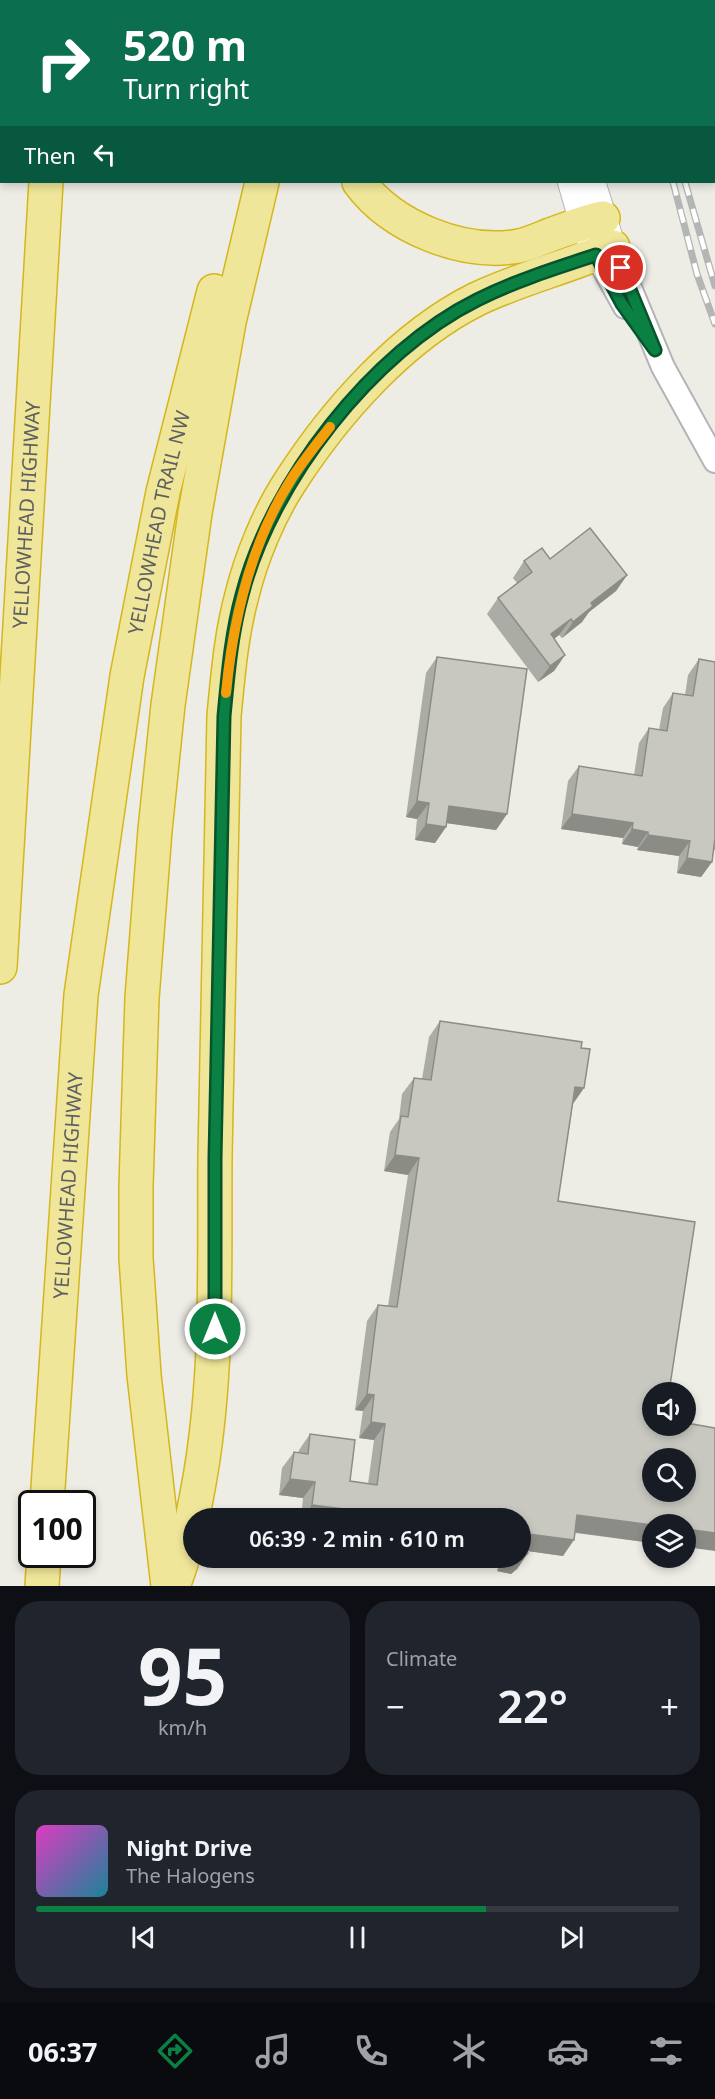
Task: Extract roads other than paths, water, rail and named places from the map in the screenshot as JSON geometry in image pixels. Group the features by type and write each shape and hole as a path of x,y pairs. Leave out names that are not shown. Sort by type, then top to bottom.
{"highway":[{"name":"YELLOWHEAD HIGHWAY","path":"0,967 46,183"},
{"name":"YELLOWHEAD TRAIL NW","path":"100,869 127,676 149,560 178,433 242,183"},
{"path":"168,1586 144,1375 136,1258 135,1186 142,998 155,830 168,705 195,513 229,322 262,183"},
{"path":"360,183 369,196 417,230 483,248 519,246 598,216"},
{"path":"173,1586 182,1564 202,1471 212,1385 215,1329 215,1158 224,716 230,652 242,594 265,530 289,483 347,406 402,350 433,326 476,300 525,279 598,216"},
{"name":"YELLOWHEAD HIGHWAY","path":"48,1490 81,995 100,869"},
{"path":"42,1586 43,1568"}],"main road":[{"path":"572,183 598,216"}],"street":[{"path":"598,216 622,304 655,350 715,460"}],"railway":[{"path":"673,183 697,274 715,324"},
{"path":"685,183 715,286"}]}
